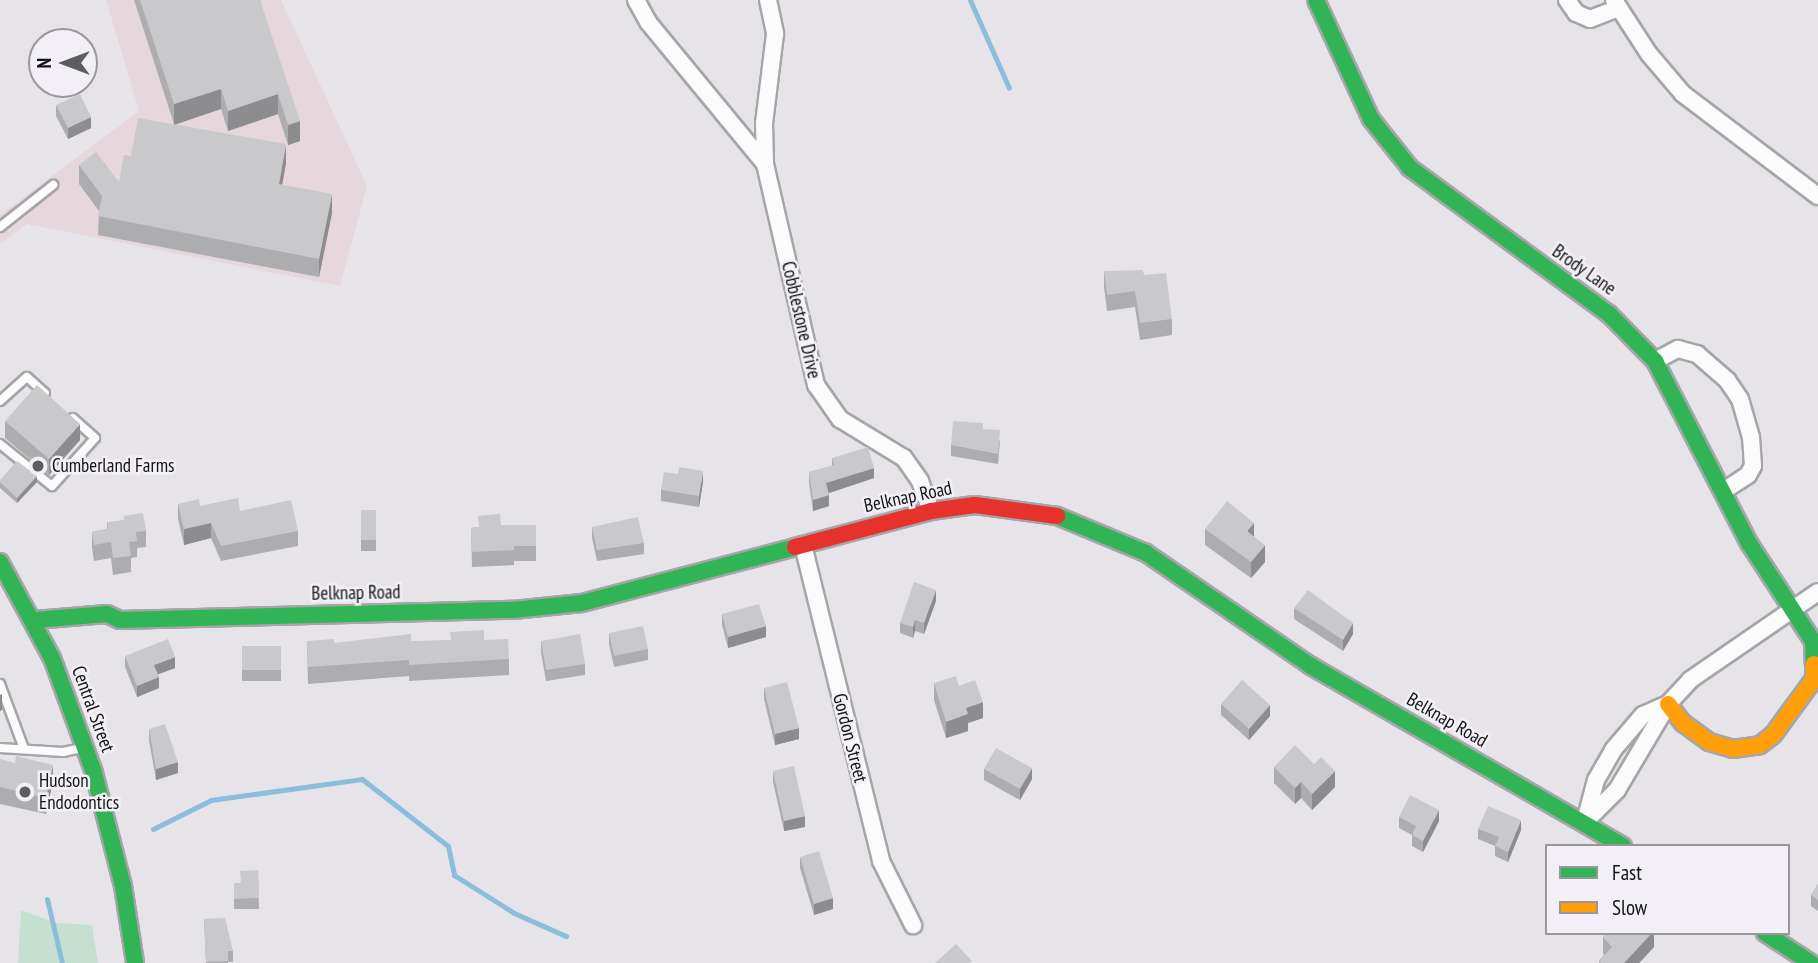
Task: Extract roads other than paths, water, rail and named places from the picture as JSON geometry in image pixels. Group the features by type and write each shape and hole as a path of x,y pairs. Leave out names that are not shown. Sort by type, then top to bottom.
{"street":[{"name":"Cobblestone Drive","path":"636,0 648,22 765,164"},
{"name":"Cobblestone Drive","path":"768,0 775,34 764,123 765,164 816,385 840,419 904,458 920,481 930,511"},
{"name":"Brody Lane","path":"1316,0 1371,119 1410,168 1609,314 1655,361 1749,543 1813,641 1817,671 1806,693 1767,740 1742,750 1717,745 1692,731 1668,704"},
{"path":"1567,0 1576,13 1590,19 1617,4 1684,94 1818,196"},
{"path":"1655,361 1678,349 1697,354 1727,380 1740,399 1751,437 1752,467 1748,475 1723,491"},
{"name":"Belknap Road","path":"34,620 107,614 120,620 513,610 582,603 930,511 975,505 1045,512 1097,530 1206,592 1311,667 1620,844"},
{"name":"Gordon Street","path":"803,545 881,861 913,925"},
{"name":"Central Street","path":"0,562 34,620 85,748 114,845 135,963"},
{"path":"1584,823 1617,790 1668,704 1690,680 1818,592"},
{"path":"1584,823 1596,780 1613,750 1643,715 1668,704"},
{"path":"1768,935 1811,963"}],"lane":[{"path":"0,226 53,185"},
{"path":"0,401 27,377 56,403"},
{"path":"0,444 52,486 95,438 66,411"},
{"path":"0,684 24,749"},
{"path":"0,748 63,752 85,748"}],"waterway":[{"path":"970,0 1009,88"},
{"path":"153,829 211,800 362,779 448,846 454,875 514,913 566,936"},
{"path":"47,899 62,963"}],"place":[{"name":"Cumberland Farms","path":"38,466"},
{"name":"Hudson Endodontics","path":"25,792"}]}
